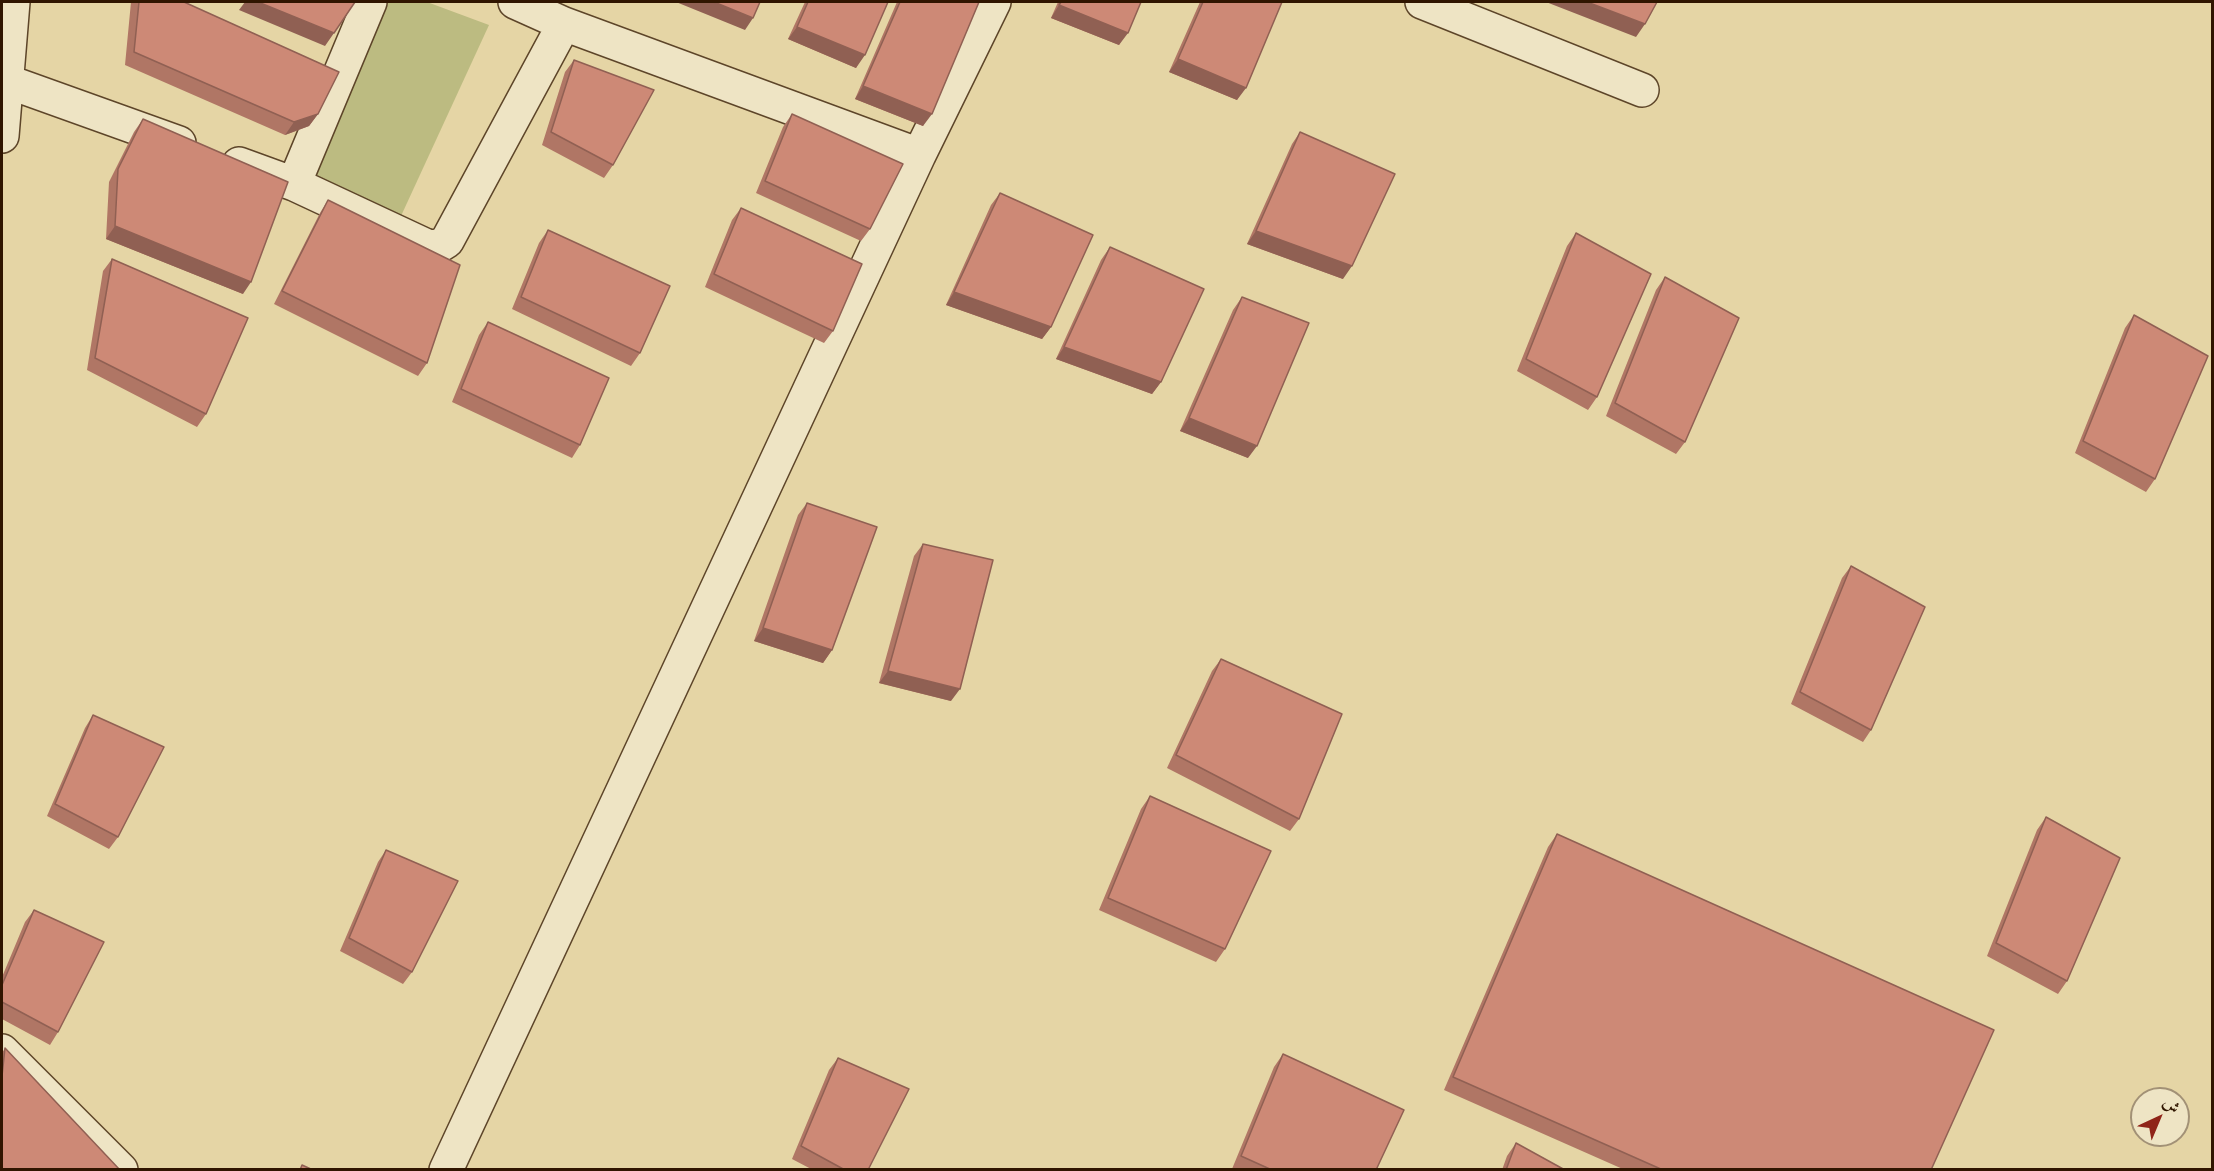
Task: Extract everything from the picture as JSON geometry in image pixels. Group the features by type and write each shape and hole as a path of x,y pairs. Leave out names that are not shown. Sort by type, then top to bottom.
{"street":[{"path":"2,136 13,2"},
{"path":"294,184 370,2"},
{"path":"515,2 564,24 919,155"},
{"path":"446,1170 919,155 994,2"},
{"path":"1422,2 1642,90"},
{"path":"6,81 294,184 429,247 439,246 447,241 564,24"},
{"path":"2,1051 121,1170"}],"shaded area":[{"path":"363,2 427,2 489,25 401,216 293,171"}],"building":[{"path":"139,2 184,2 339,72 318,114 294,122 134,52"},
{"path":"258,2 355,2 334,33"},
{"path":"714,2 760,2 753,18"},
{"path":"808,2 888,2 865,55 797,27"},
{"path":"900,2 979,2 932,114 863,86"},
{"path":"1061,2 1141,2 1128,33 1059,5"},
{"path":"1203,2 1282,2 1246,88 1178,59"},
{"path":"1587,2 1657,2 1645,24"},
{"path":"574,60 654,90 613,165 551,132"},
{"path":"792,114 903,164 870,229 765,181"},
{"path":"143,119 288,182 251,282 115,226 118,169"},
{"path":"1300,132 1395,174 1352,266 1256,231"},
{"path":"1000,193 1093,235 1051,327 954,292"},
{"path":"328,200 460,265 427,363 282,291"},
{"path":"741,208 862,264 833,331 714,274"},
{"path":"548,230 670,286 640,353 521,297"},
{"path":"1576,233 1651,274 1597,397 1526,359"},
{"path":"1110,247 1204,289 1161,382 1064,347"},
{"path":"112,259 248,318 206,414 95,358"},
{"path":"1665,277 1739,318 1685,442 1615,403"},
{"path":"1242,297 1309,323 1257,446 1189,418"},
{"path":"2134,315 2208,356 2155,479 2083,441"},
{"path":"488,322 609,378 580,445 461,389"},
{"path":"807,503 877,527 832,650 763,628"},
{"path":"923,544 993,560 960,689 888,671"},
{"path":"1851,566 1925,607 1871,730 1800,692"},
{"path":"1221,659 1342,714 1299,819 1176,755"},
{"path":"93,715 164,747 118,837 55,804"},
{"path":"1150,796 1271,851 1225,949 1108,898"},
{"path":"2046,817 2120,858 2067,981 1996,943"},
{"path":"1557,834 1994,1030 1931,1170 1663,1170 1453,1077"},
{"path":"386,850 458,881 412,972 349,938"},
{"path":"34,910 104,942 58,1032 2,1002 2,985"},
{"path":"5,1048 120,1170 2,1170 2,1076"},
{"path":"1283,1054 1404,1110 1376,1170 1272,1170 1241,1156"},
{"path":"838,1058 909,1089 868,1170 845,1170 801,1146"},
{"path":"1516,1143 1565,1170 1506,1170"},
{"path":"302,1165 313,1170 300,1170"}]}
